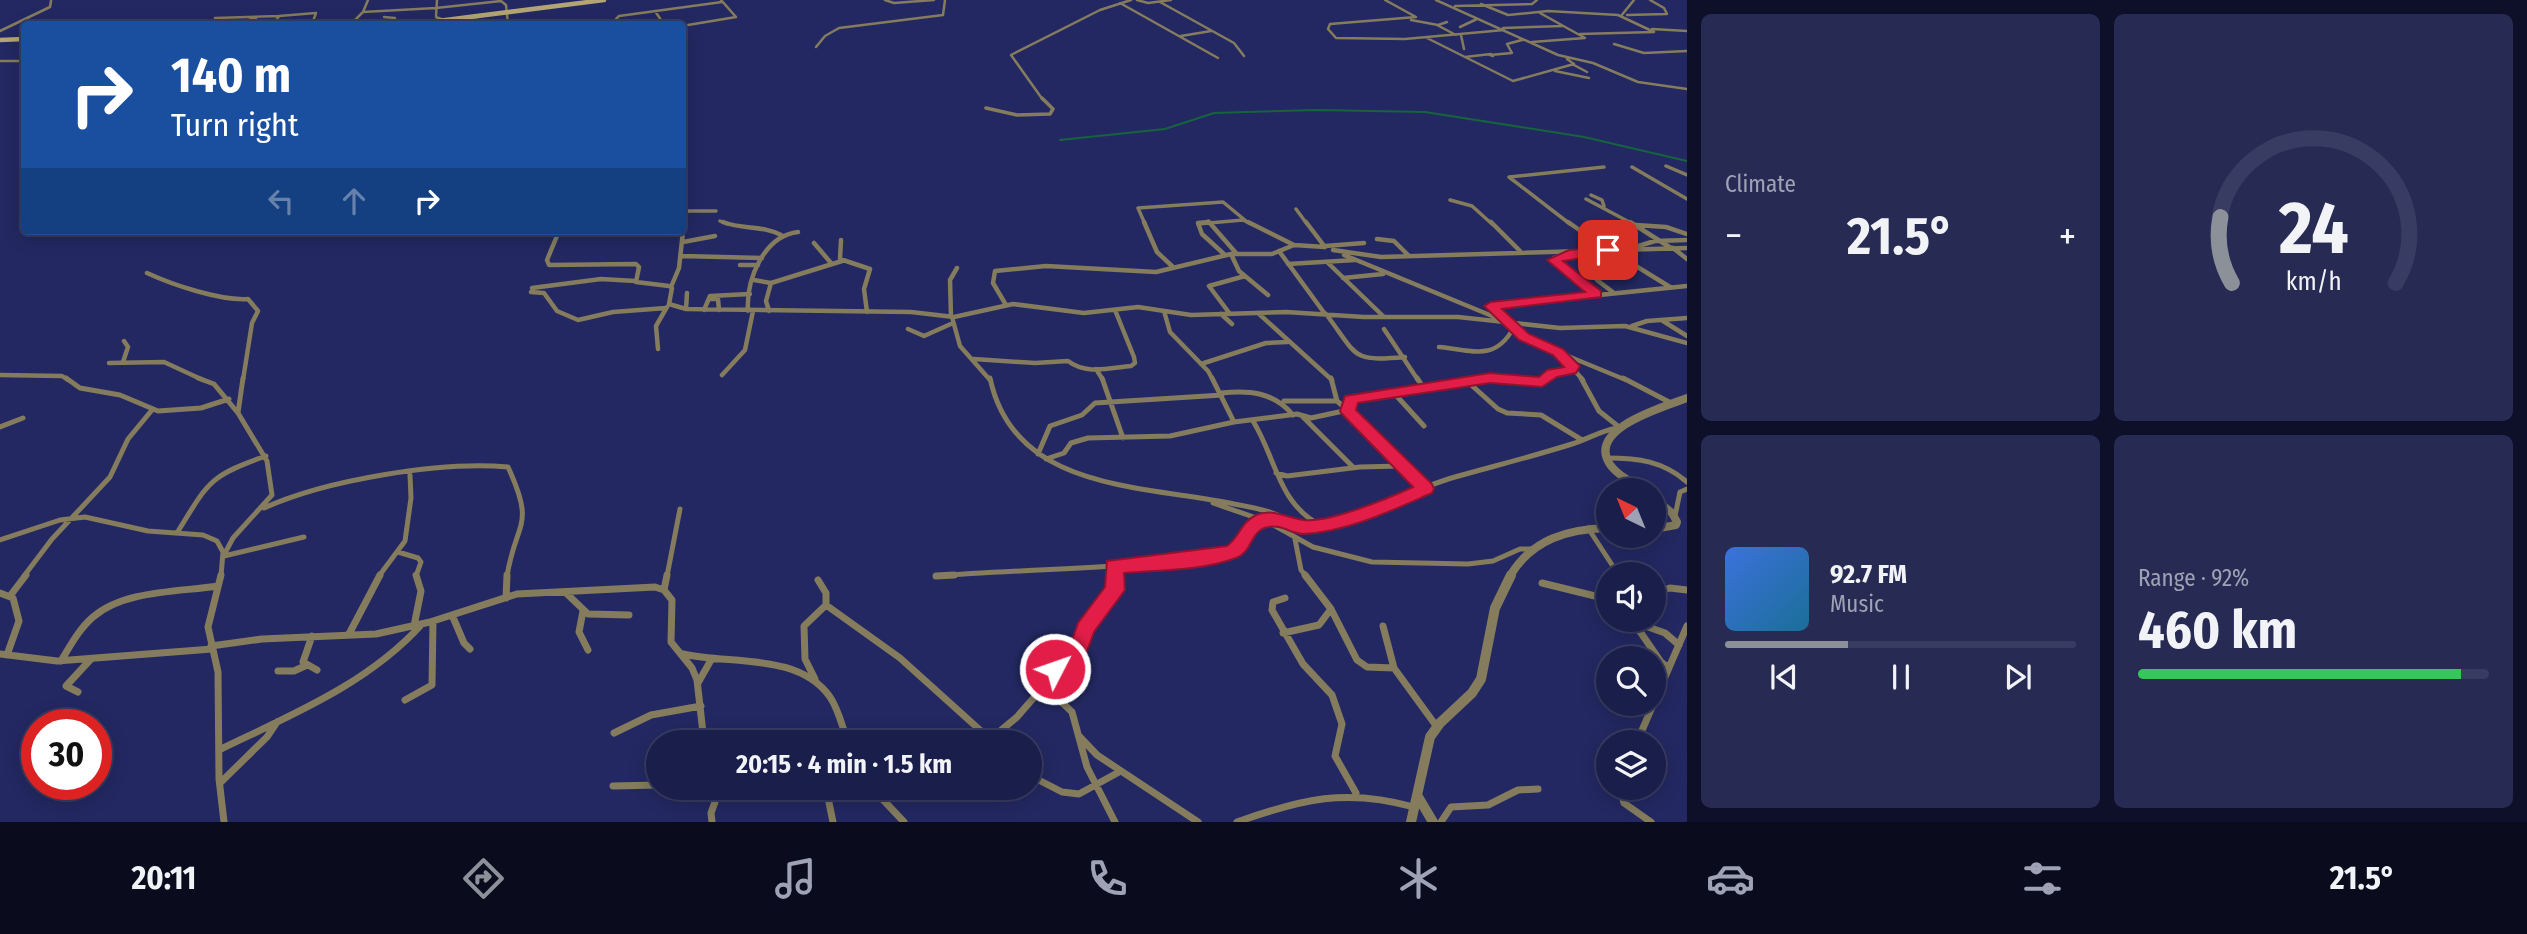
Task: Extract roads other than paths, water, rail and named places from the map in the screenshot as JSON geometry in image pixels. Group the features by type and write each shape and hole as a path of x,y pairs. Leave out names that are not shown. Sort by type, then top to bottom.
{"main road":[{"path":"447,21 494,17 506,13 604,0"},
{"path":"0,40 21,39"}],"street":[{"path":"351,21 363,12 368,0"},
{"path":"437,0 437,18 447,21"},
{"path":"886,0 894,3 934,0"},
{"path":"816,47 827,34 839,28 943,15 945,0"},
{"path":"986,107 1021,116 1053,113 1011,55 1104,8 1131,0"},
{"path":"1138,0 1171,0"},
{"path":"1385,0 1416,16 1327,26 1339,39 1427,38 1502,29 1566,26"},
{"path":"1436,0 1565,57 1593,63 1638,82 1687,89"},
{"path":"1460,0 1462,5"},
{"path":"1506,0 1511,5"},
{"path":"1451,6 1532,4 1537,0"},
{"path":"1621,15 1634,0"},
{"path":"1480,4 1508,15 1537,12 1667,14 1664,8 1650,0"},
{"path":"0,31 48,8 51,1"},
{"path":"363,12 501,1 506,5 507,21"},
{"path":"619,21 618,17 721,1 736,18 686,25"},
{"path":"1161,1 1234,43 1244,56"},
{"path":"1120,4 1218,58"},
{"path":"1104,8 1129,9"},
{"path":"655,11 662,20"},
{"path":"215,19 315,12 313,21"},
{"path":"1517,58 1507,44 1585,38 1537,12"},
{"path":"1621,15 1652,29 1687,32"},
{"path":"244,21 259,16"},
{"path":"276,21 279,16"},
{"path":"384,17 395,18 394,21"},
{"path":"236,21 242,18"},
{"path":"1405,19 1434,24 1459,35 1465,43 1464,49"},
{"path":"1460,27 1480,19"},
{"path":"465,21 478,21"},
{"path":"1434,24 1447,22"},
{"path":"1580,34 1654,33 1652,29"},
{"path":"1178,36 1211,31"},
{"path":"1427,38 1513,81 1574,65"},
{"path":"1614,44 1644,53 1658,50 1687,51"},
{"path":"1462,57 1513,52"},
{"path":"1565,57 1587,72"},
{"path":"0,61 21,61"},
{"path":"1555,71 1589,78"},
{"path":"1665,166 1687,175"},
{"path":"1604,167 1509,177 1543,205 1671,288"},
{"path":"1632,167 1687,199"},
{"path":"1591,195 1602,200 1604,206"},
{"path":"1586,199 1604,206 1687,259"},
{"path":"1450,200 1466,202 1490,218 1510,244 1523,253"},
{"path":"1173,267 1157,252 1138,208 1223,202 1247,221 1294,246"},
{"path":"1296,209 1325,247 1503,320"},
{"path":"686,211 716,211"},
{"path":"720,221 737,228 768,228 781,235 799,232"},
{"path":"1208,221 1231,254 1237,268 1268,295"},
{"path":"1231,254 1198,227 1198,223 1247,221"},
{"path":"1634,225 1673,229 1687,234"},
{"path":"1632,249 1687,234"},
{"path":"557,235 547,260 549,265 636,264 639,267 635,281"},
{"path":"658,349 656,327 660,312 668,307 671,287 682,256 683,235"},
{"path":"722,375 725,367 737,362 747,348 750,294 758,265 781,235"},
{"path":"683,242 715,236"},
{"path":"1377,239 1394,241 1409,256"},
{"path":"841,240 839,257 842,261"},
{"path":"814,243 831,263"},
{"path":"1006,305 993,283 995,271 1046,266 1156,272 1231,254 1265,255 1294,246 1325,247 1364,243"},
{"path":"1333,250 1379,257 1569,254 1687,248"},
{"path":"1279,251 1353,351 1364,359 1405,357"},
{"path":"1569,254 1556,257 1553,261 1597,294"},
{"path":"682,256 762,258"},
{"path":"1289,264 1356,260"},
{"path":"754,280 771,283 793,278 804,270 842,261 870,269 864,289 867,312"},
{"path":"1327,262 1383,317"},
{"path":"740,265 758,265"},
{"path":"957,268 950,283 952,319 958,343 990,378 992,400 1000,414 1020,440 1038,454 1102,483 1268,511 1298,527 1320,525 1388,505 1426,489 1618,428 1687,398"},
{"path":"147,272 178,287 202,290 233,300 248,299 256,307 258,311 252,323 238,413"},
{"path":"1343,278 1387,274"},
{"path":"1230,314 1209,286 1245,276"},
{"path":"671,287 601,279 531,290 544,293 559,312 578,320 613,312 668,307 751,311 918,312 952,319"},
{"path":"1597,280 1614,293"},
{"path":"769,311 765,301 771,283"},
{"path":"1673,404 1616,375 1529,340 1513,329 1491,306 1687,286"},
{"path":"686,309 687,293"},
{"path":"704,310 709,299 720,293 750,294"},
{"path":"709,299 719,300 719,310"},
{"path":"908,329 916,337 922,338 952,319 1006,305 1084,313 1138,307 1221,314 1325,314 1503,320 1560,328 1602,330 1687,318"},
{"path":"973,359 1035,363 1068,361 1077,369 1135,363 1115,310"},
{"path":"1164,311 1170,332 1200,364 1222,394 1234,422"},
{"path":"1258,313 1331,377 1337,401 1383,443 1401,466 1426,489"},
{"path":"1221,314 1232,324"},
{"path":"1662,320 1687,336"},
{"path":"1631,326 1687,343"},
{"path":"1384,329 1423,387"},
{"path":"1439,347 1488,353 1500,348 1513,329"},
{"path":"123,362 128,347 124,341"},
{"path":"1200,364 1264,343 1288,342"},
{"path":"1558,352 1574,368 1593,395 1599,411 1618,428"},
{"path":"109,363 164,362 194,377 211,381 229,400 266,456 273,484 272,495 233,538 224,555 208,627 219,682 220,783 224,822"},
{"path":"1348,410 1353,398 1492,378 1542,383 1552,374 1574,368"},
{"path":"1096,369 1112,402 1123,438"},
{"path":"0,376 62,376 82,389 120,395 152,410 188,410 229,400"},
{"path":"1468,382 1498,409 1507,413 1541,415 1582,440"},
{"path":"1038,454 1050,426 1082,415 1096,403 1246,392 1284,401 1337,401"},
{"path":"1393,392 1424,426"},
{"path":"1284,401 1293,415"},
{"path":"10,596 71,518 110,477 128,439 152,410"},
{"path":"1046,459 1060,455 1069,444 1086,439 1171,436 1234,422 1301,414 1311,418 1348,410"},
{"path":"1301,414 1353,467"},
{"path":"0,427 23,418"},
{"path":"1253,421 1267,444 1275,473 1295,508 1320,525"},
{"path":"1618,428 1606,442 1607,458 1616,470 1627,478"},
{"path":"177,533 199,494 208,486 239,467 266,456"},
{"path":"1607,458 1639,458 1672,469 1687,482"},
{"path":"1275,473 1287,476 1353,467 1401,466"},
{"path":"261,510 316,489 460,467 508,467 511,481 521,495 525,519 509,566 506,598"},
{"path":"349,634 375,582 398,552 408,531 410,475"},
{"path":"1676,520 1680,492 1687,489"},
{"path":"1208,499 1227,510 1262,520 1295,539 1357,559 1391,564 1468,564 1493,561 1520,549 1532,549"},
{"path":"663,590 680,509"},
{"path":"1666,510 1676,520"},
{"path":"0,540 71,518 90,517 148,531 213,537 224,555"},
{"path":"936,576 1202,559 1237,551 1247,529 1262,520 1284,519"},
{"path":"1666,524 1676,520 1687,522"},
{"path":"1587,528 1610,562"},
{"path":"1411,822 1427,745 1437,727 1481,679 1488,635 1501,588 1532,549 1555,535 1596,528"},
{"path":"224,555 241,549 290,543 304,537"},
{"path":"1295,539 1301,570 1331,609 1360,664 1394,668"},
{"path":"219,750 369,671 403,644 418,625 421,592 416,576 421,562 418,558 404,556 398,552"},
{"path":"1062,701 1054,677 1055,662 1079,648 1086,629 1108,595 1115,590 1114,566"},
{"path":"816,682 805,659 804,626 826,605 826,593 818,580"},
{"path":"1542,583 1596,596"},
{"path":"61,661 94,616 105,609 127,600 218,586"},
{"path":"0,593 10,596 16,604 19,621 3,655 61,661 312,636 376,634 433,621 506,598 655,587 663,590 671,600 671,642 692,668 698,683 703,730"},
{"path":"1666,590 1687,590"},
{"path":"565,592 583,611 594,615 629,615"},
{"path":"1285,598 1276,599 1271,606 1283,633 1303,664 1332,695 1342,724 1335,756 1356,793"},
{"path":"826,605 900,658 977,730"},
{"path":"1283,633 1319,625 1331,609"},
{"path":"583,611 579,632 588,650"},
{"path":"452,615 464,643 470,649"},
{"path":"405,700 432,685 433,621"},
{"path":"1383,626 1394,668 1437,727"},
{"path":"1642,730 1687,626"},
{"path":"1641,632 1661,662 1669,668"},
{"path":"1662,632 1679,645"},
{"path":"312,636 303,659 307,665 317,670"},
{"path":"680,653 711,660 788,669 808,675 829,696 843,730"},
{"path":"78,692 66,686 91,659"},
{"path":"698,683 711,660"},
{"path":"278,671 294,671 307,665"},
{"path":"1000,730 1037,694 1048,691 1062,701 1072,712 1084,759 1115,822"},
{"path":"614,733 651,715 701,706"},
{"path":"220,783 267,737 278,720"},
{"path":"1078,735 1097,755 1198,822"},
{"path":"1042,783 1072,796 1097,788 1113,771 1126,774"},
{"path":"613,786 646,784"},
{"path":"1441,822 1451,807 1488,805 1518,790 1538,789"},
{"path":"1237,822 1295,803 1356,793 1415,801 1433,822"},
{"path":"712,822 715,800"},
{"path":"828,800 833,822"},
{"path":"883,800 904,822"},
{"path":"1622,800 1651,822"}],"waterway":[{"path":"1060,140 1165,129 1214,113 1317,110 1425,112 1584,137 1687,161"}]}
